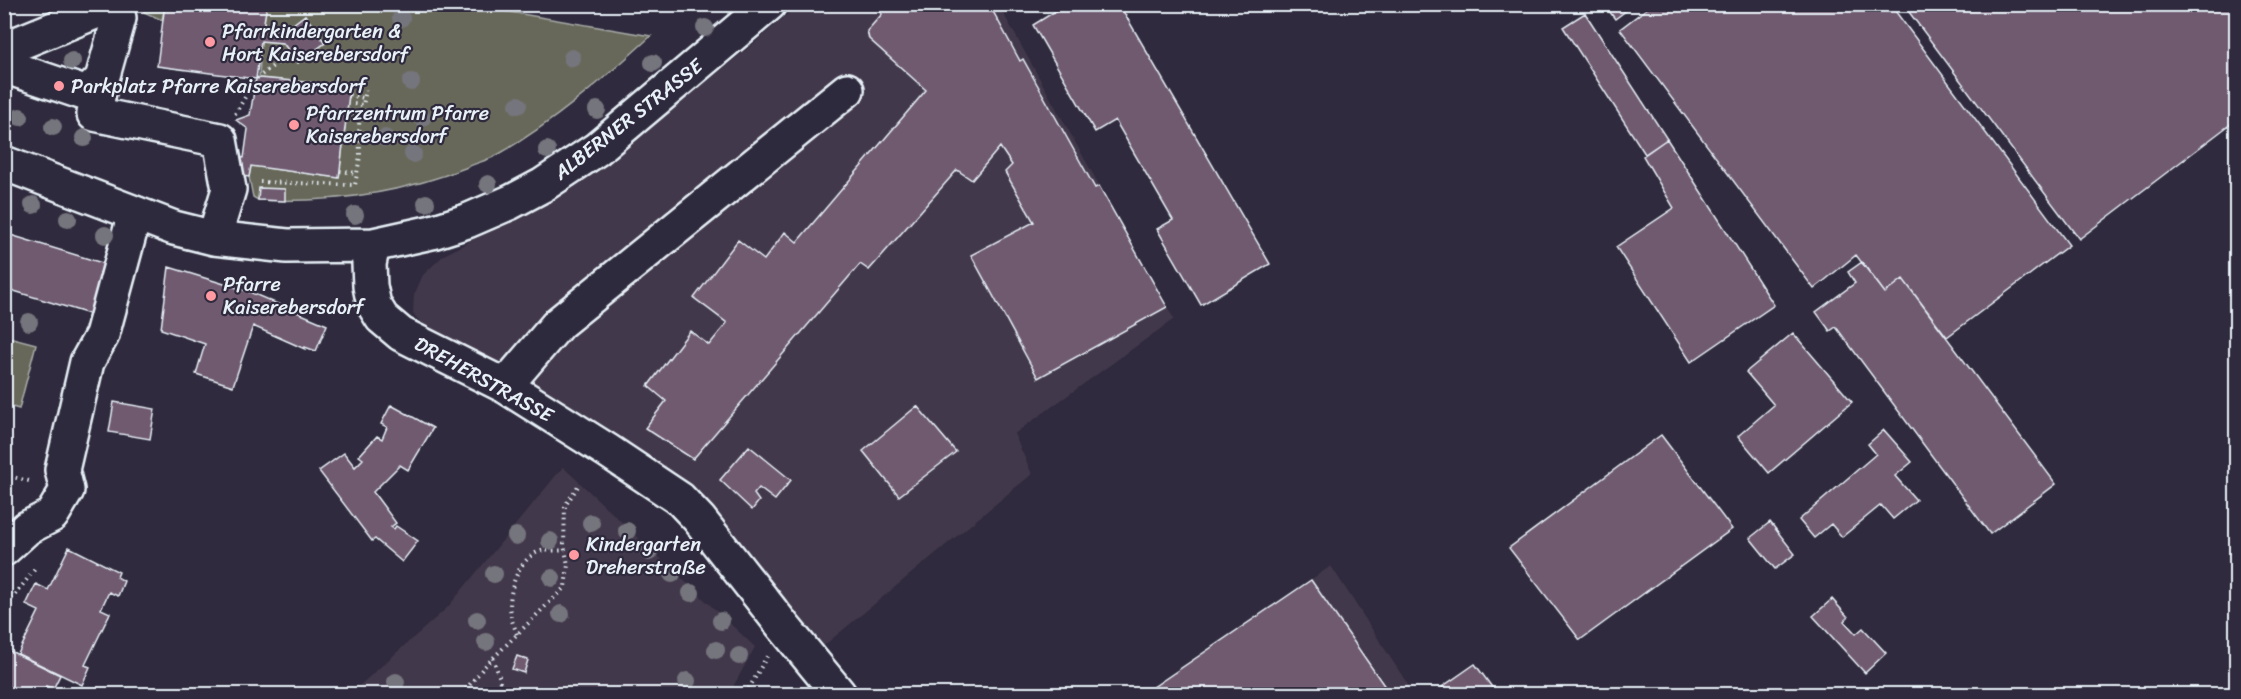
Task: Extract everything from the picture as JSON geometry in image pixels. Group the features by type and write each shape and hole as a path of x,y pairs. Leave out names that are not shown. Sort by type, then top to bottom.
{"street":[{"name":"ALBERNER STRASSE","path":"373,245 432,232 467,221 543,185 597,149 769,4"},
{"path":"4,49 105,8 119,18 94,114 220,140 229,189 214,238"},
{"path":"4,66 87,94 102,80"},
{"path":"505,386 559,323 847,90"},
{"path":"4,164 174,228 214,238 287,246 373,245"},
{"path":"4,549 27,528 52,515 67,490 62,470 87,362 102,335 135,213"},
{"name":"DREHERSTRASSE","path":"373,245 369,264 370,286 374,305 382,318 401,334 505,386 609,451 680,499 699,519 839,694"}],"path":[{"path":"220,140 256,79 290,53"},
{"path":"354,104 363,105 366,90"},
{"path":"349,95 364,98"},
{"path":"252,182 356,185 360,156 359,116 352,113"},
{"path":"340,171 357,173"},
{"path":"462,694 528,621 565,587 568,565 565,550 565,506 580,483"},
{"path":"517,635 510,615 512,586 518,571 528,559 541,551 565,550"},
{"path":"746,694 783,626"},
{"path":"493,658 500,679 499,694"}],"shaded area":[{"path":"998,4 1174,319 1014,434 1032,474 821,648 715,509 669,473 562,400 473,350 426,329 413,313 414,295 423,275 444,255 541,204 605,163 751,46 798,5"},
{"name":"Kindergarten Dreherstraße","path":"563,467 755,647 729,694 350,694 448,607"},
{"path":"1331,566 1414,694 1143,694"}],"green space":[{"path":"146,5 165,5 162,20 144,12"},
{"path":"267,5 468,5 651,36 559,114 491,158 440,177 363,195 311,200 258,200 253,197 249,177 251,166 339,178 350,87 259,78 261,41 283,43 298,63 325,43 305,15 284,31 263,28"},
{"path":"5,336 36,344 19,409 5,405"}],"building":[{"name":"Pfarrkindergarten & Hort Kaiserebersdorf","path":"165,4 267,4 263,28 284,31 305,15 325,43 298,63 283,43 261,41 256,79 157,66"},
{"path":"882,4 989,4 1020,61 1023,59 1095,188 1099,186 1167,307 1038,378 971,255 1034,222 1005,172 1012,165 1000,147 972,180 957,170 869,270 860,264 693,459 645,428 666,401 648,386 690,331 709,345 727,323 694,298 738,240 764,260 785,232 797,242 926,90 869,39 867,31 882,14 877,9"},
{"path":"1067,4 1119,4 1270,264 1201,305 1157,229 1173,220 1115,120 1095,132 1033,25"},
{"path":"1604,4 1635,4 1615,19"},
{"path":"1653,4 1890,4 2069,245 1947,337 1903,279 1885,293 1856,255 1814,289 1620,29"},
{"path":"1903,4 2236,4 2236,120 2079,239"},
{"path":"1585,13 1667,139 1645,154 1563,27"},
{"name":"Pfarrzentrum Pfarre Kaiserebersdorf","path":"256,79 350,86 339,178 251,166 249,177 236,175 238,157 244,158 248,129 236,120 250,115"},
{"path":"1667,139 1774,305 1691,362 1616,247 1674,208 1643,156"},
{"path":"259,188 285,189 285,201 258,200"},
{"path":"4,233 112,266 96,316 4,288"},
{"path":"1862,262 1885,293 1903,279 2056,484 1990,534 1836,327 1830,331 1816,312 1855,283 1848,272"},
{"path":"169,267 247,291 327,325 316,351 305,347 305,349 253,326 233,386 196,374 205,344 161,329"},
{"path":"1793,333 1852,402 1769,473 1738,436 1774,405 1746,372"},
{"path":"114,402 155,409 150,439 109,432"},
{"path":"391,405 433,428 408,470 400,465 373,492 396,523 391,527 394,529 396,526 418,541 402,562 375,539 372,541 319,471 344,453 355,467 363,459 359,456 377,436 382,439 387,427 381,424"},
{"path":"917,406 956,452 899,496 863,451"},
{"path":"1884,430 1912,462 1895,476 1916,500 1893,519 1881,505 1842,537 1831,524 1814,538 1799,520 1876,454 1868,444"},
{"path":"1661,435 1732,529 1580,640 1509,548"},
{"path":"749,446 791,480 775,500 759,488 754,494 759,501 752,510 720,480"},
{"path":"1770,522 1795,554 1775,569 1750,538"},
{"path":"69,547 119,572 117,577 124,581 118,596 109,592 101,609 110,613 85,665 90,667 82,685 18,654 39,611 26,605 36,584 48,590"},
{"path":"1311,580 1390,694 1143,694"},
{"path":"1832,599 1848,617 1844,621 1856,634 1863,628 1886,653 1865,673 1813,616"},
{"path":"4,648 60,675 53,689 46,686 42,694 4,694"},
{"path":"517,656 528,660 524,673 512,669"},
{"path":"1475,664 1497,694 1447,694 1442,687"}],"place":[{"name":"Pfarrkindergarten & Hort Kaiserebersdorf","path":"210,42"},
{"name":"Parkplatz Pfarre Kaiserebersdorf","path":"59,86"},
{"name":"Pfarrzentrum Pfarre Kaiserebersdorf","path":"294,125"},
{"name":"Pfarre Kaiserebersdorf","path":"211,296"},
{"name":"Kindergarten Dreherstraße","path":"574,555"}]}
